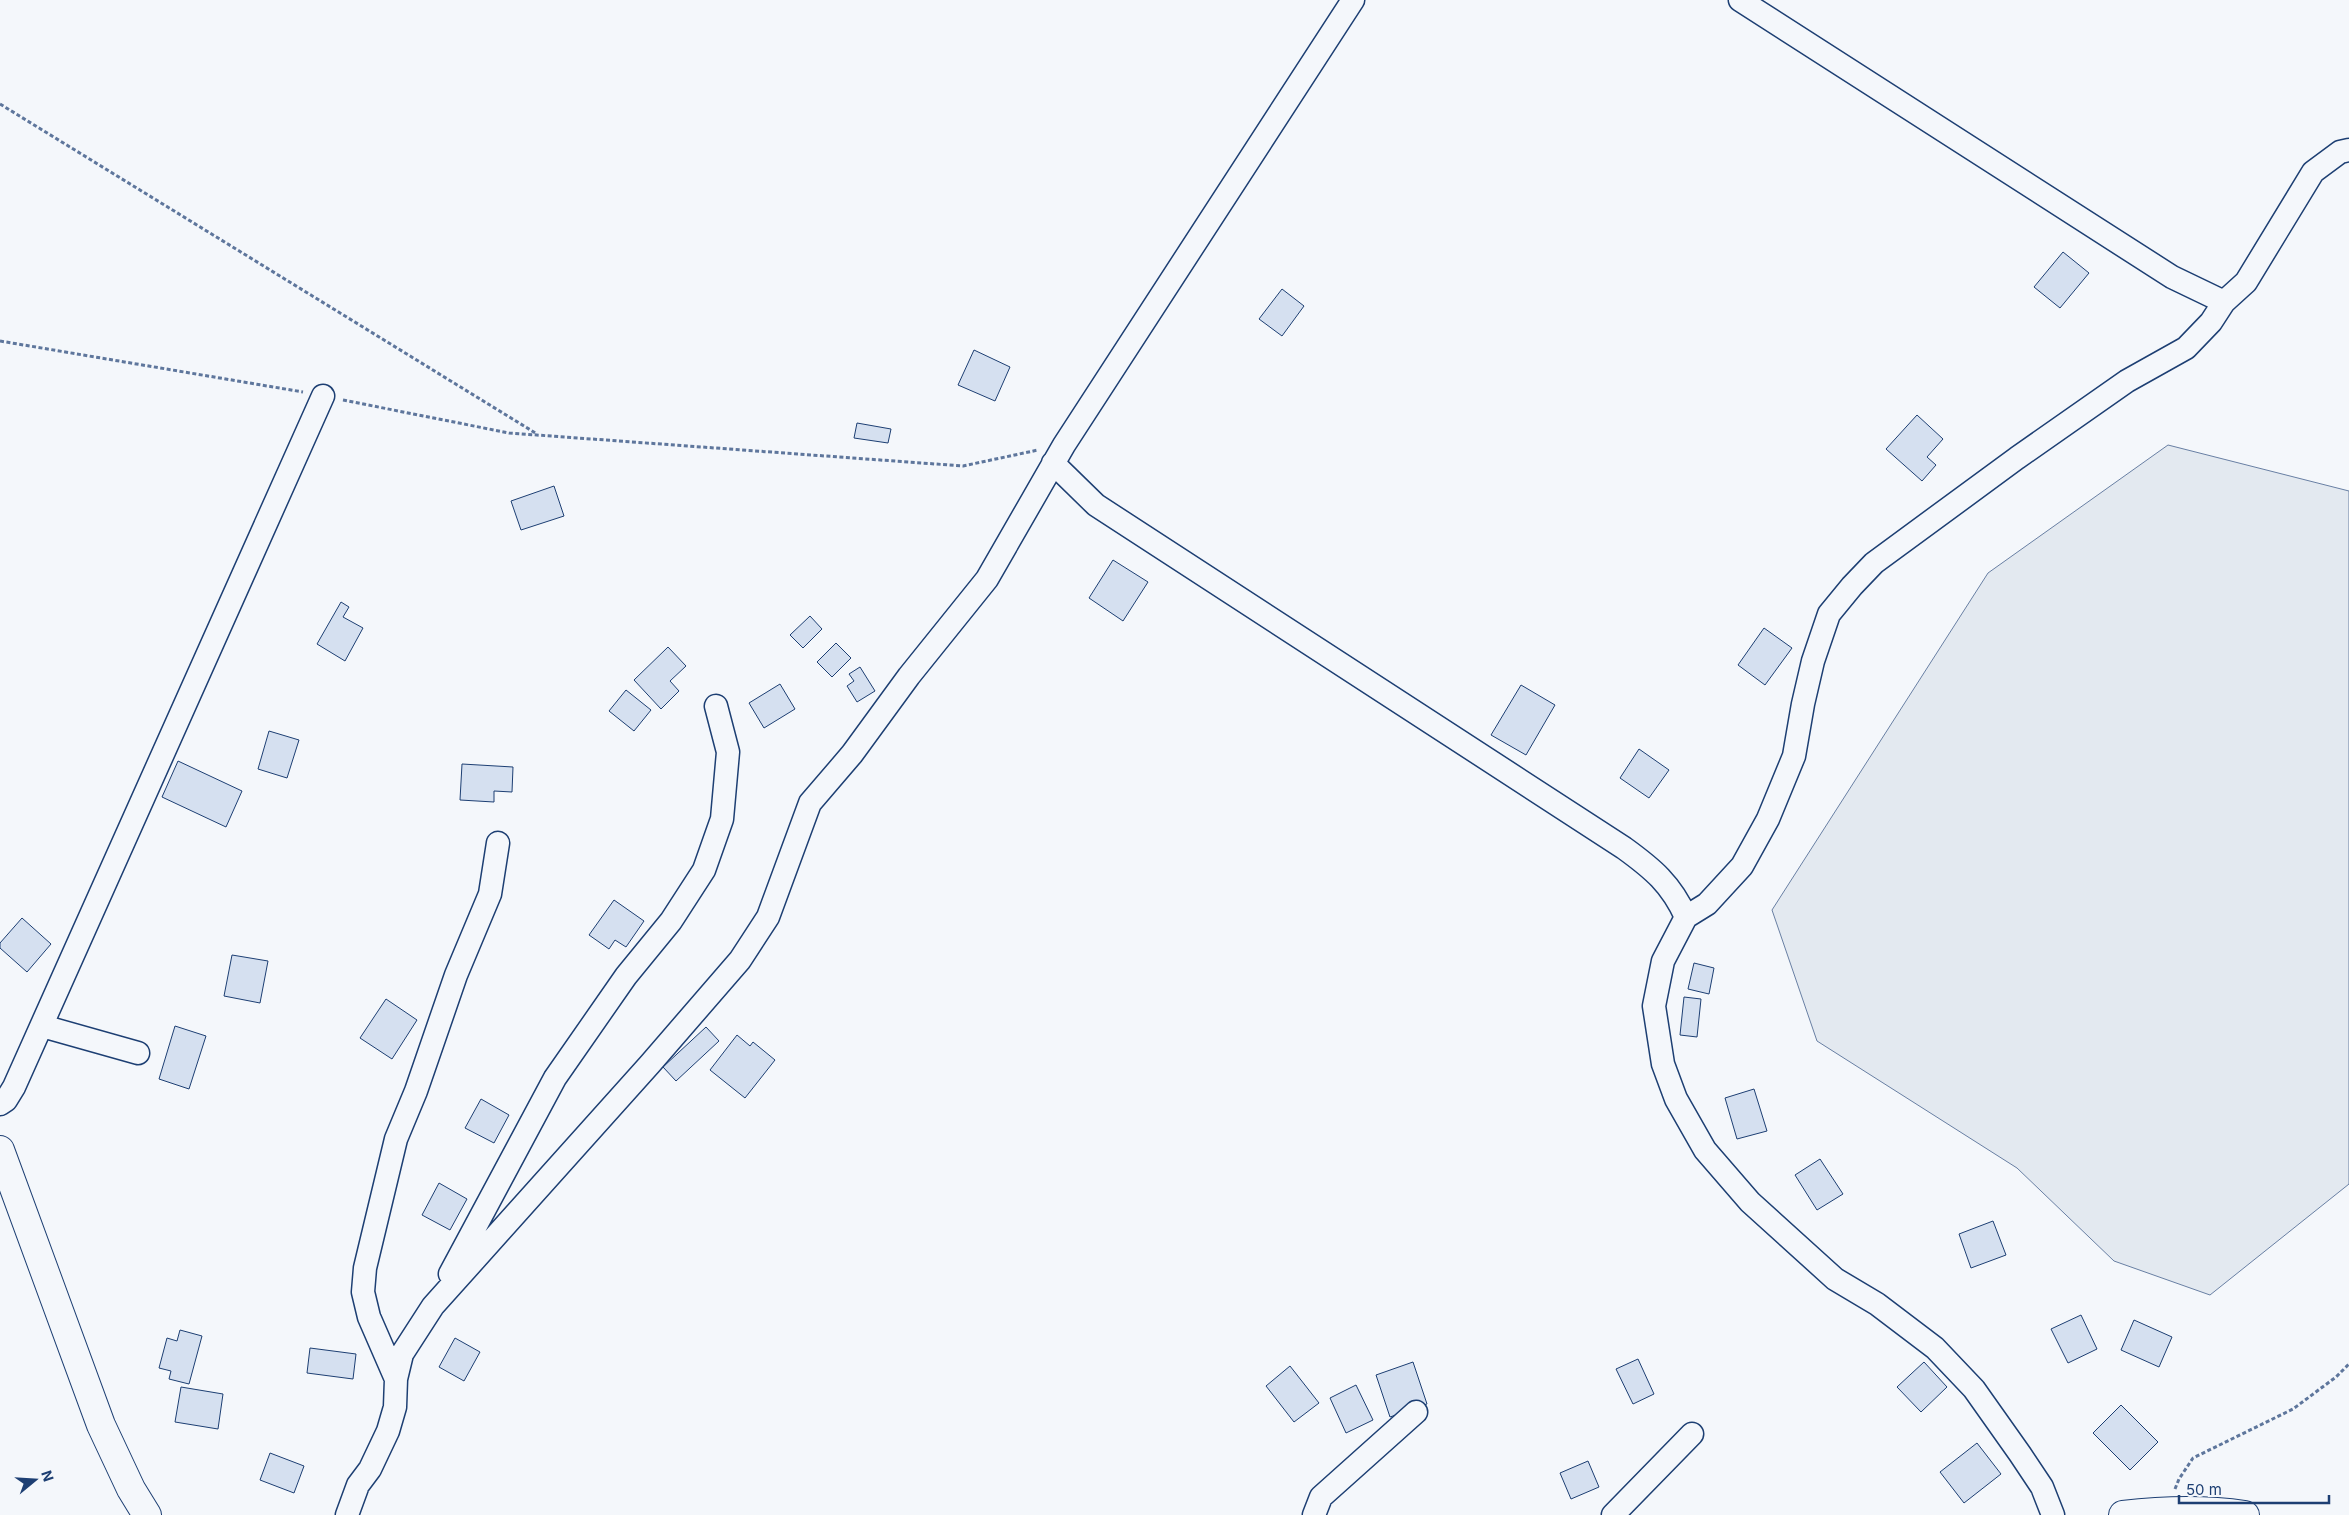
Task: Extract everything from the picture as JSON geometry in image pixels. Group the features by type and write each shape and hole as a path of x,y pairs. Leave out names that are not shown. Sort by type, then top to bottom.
{"main road":[{"path":"0,1150 101,1425 131,1489 147,1515"},
{"path":"2123,1515 2166,1510 2215,1510 2245,1515"}],"street":[{"path":"432,1306 650,1064 740,960 768,917 810,803 852,754 987,578 1058,454 1353,0"},
{"path":"1740,0 2172,277 2224,302"},
{"path":"2054,1515 2042,1487 2014,1446 1974,1389 1942,1355 1877,1304 1835,1279 1750,1202 1705,1150 1676,1099 1663,1064 1654,1006 1663,961 1686,917 1707,904 1742,866 1768,819 1794,756 1807,687 1829,614 1852,586 1874,563 2032,447 2126,381 2186,348 2211,322 2224,302 2246,282 2313,172 2340,152 2349,150"},
{"path":"0,1104 6,1100 14,1087 42,1026 323,396"},
{"path":"1058,454 1096,505 1624,848 1658,873 1669,885 1686,917"},
{"path":"347,1515 358,1485 370,1469 388,1431 395,1407 396,1379 402,1354 432,1306 555,1078 626,976 671,921 704,870 722,819 728,752 716,706"},
{"path":"396,1379 369,1317 363,1292 365,1268 396,1139 416,1091 456,975 490,894 498,843"},
{"path":"42,1026 138,1053"},
{"path":"1314,1515 1322,1496 1416,1412"},
{"path":"1613,1515 1692,1434"}],"path":[{"path":"0,104 538,434"},
{"path":"0,341 250,381 510,432 964,466 1015,454 1058,454"},
{"path":"2166,1510 2179,1478 2193,1458 2293,1409 2336,1377 2349,1364"}],"shaded area":[{"path":"2168,445 2349,491 2349,1184 2210,1295 2114,1261 2017,1168 1817,1041 1772,910 1988,573"}],"building":[{"path":"2063,252 2089,273 2060,308 2034,287"},
{"path":"1282,289 1304,306 1282,336 1259,319"},
{"path":"974,350 1010,367 995,401 958,385"},
{"path":"1917,415 1943,439 1927,457 1936,465 1922,481 1886,449"},
{"path":"857,423 891,429 888,443 854,438"},
{"path":"554,486 564,516 521,530 511,501"},
{"path":"1113,560 1148,582 1123,621 1089,598"},
{"path":"341,602 349,607 343,617 363,628 345,661 317,644"},
{"path":"810,616 822,629 803,648 790,635"},
{"path":"1764,628 1792,648 1765,685 1738,665"},
{"path":"836,643 851,658 832,677 817,662"},
{"path":"668,647 686,666 670,681 679,691 661,709 634,680"},
{"path":"860,667 875,691 857,702 847,686 854,681 849,674"},
{"path":"780,684 795,709 764,728 749,703"},
{"path":"1521,685 1555,705 1526,755 1491,735"},
{"path":"626,690 651,710 634,731 609,711"},
{"path":"269,731 299,740 287,778 258,769"},
{"path":"1639,749 1669,770 1649,798 1620,778"},
{"path":"178,761 242,791 226,827 162,797"},
{"path":"462,764 513,767 512,792 494,791 494,802 460,800"},
{"path":"614,900 644,921 626,947 615,940 609,949 589,935"},
{"path":"22,918 51,944 27,972 0,948 0,943"},
{"path":"232,955 268,961 260,1003 224,996"},
{"path":"1694,963 1714,968 1709,994 1688,989"},
{"path":"1684,997 1701,999 1697,1037 1680,1035"},
{"path":"386,999 417,1020 392,1059 360,1038"},
{"path":"175,1026 206,1036 189,1089 159,1079"},
{"path":"706,1027 719,1041 676,1081 663,1067"},
{"path":"737,1035 750,1046 753,1042 775,1060 745,1098 710,1070"},
{"path":"1754,1089 1767,1131 1737,1139 1725,1098"},
{"path":"481,1099 509,1115 494,1143 465,1128"},
{"path":"1820,1159 1843,1194 1817,1210 1795,1175"},
{"path":"439,1183 467,1199 450,1230 422,1215"},
{"path":"1993,1221 2006,1255 1971,1268 1959,1234"},
{"path":"2081,1315 2097,1349 2068,1363 2051,1329"},
{"path":"2134,1320 2172,1337 2159,1367 2121,1350"},
{"path":"180,1330 202,1336 189,1384 169,1379 171,1371 159,1368 167,1338 177,1341"},
{"path":"455,1338 480,1352 464,1381 439,1367"},
{"path":"310,1348 356,1354 353,1379 307,1373"},
{"path":"1638,1359 1654,1394 1633,1404 1616,1369"},
{"path":"1413,1362 1427,1404 1390,1417 1376,1375"},
{"path":"1924,1362 1947,1387 1921,1412 1897,1387"},
{"path":"1290,1366 1319,1403 1294,1422 1266,1386"},
{"path":"1356,1385 1373,1420 1346,1433 1330,1398"},
{"path":"181,1387 223,1394 218,1429 175,1422"},
{"path":"2121,1405 2158,1442 2130,1470 2093,1433"},
{"path":"1977,1443 2001,1474 1964,1503 1940,1472"},
{"path":"270,1453 304,1466 294,1493 260,1480"},
{"path":"1588,1461 1599,1487 1571,1499 1560,1473"}]}
